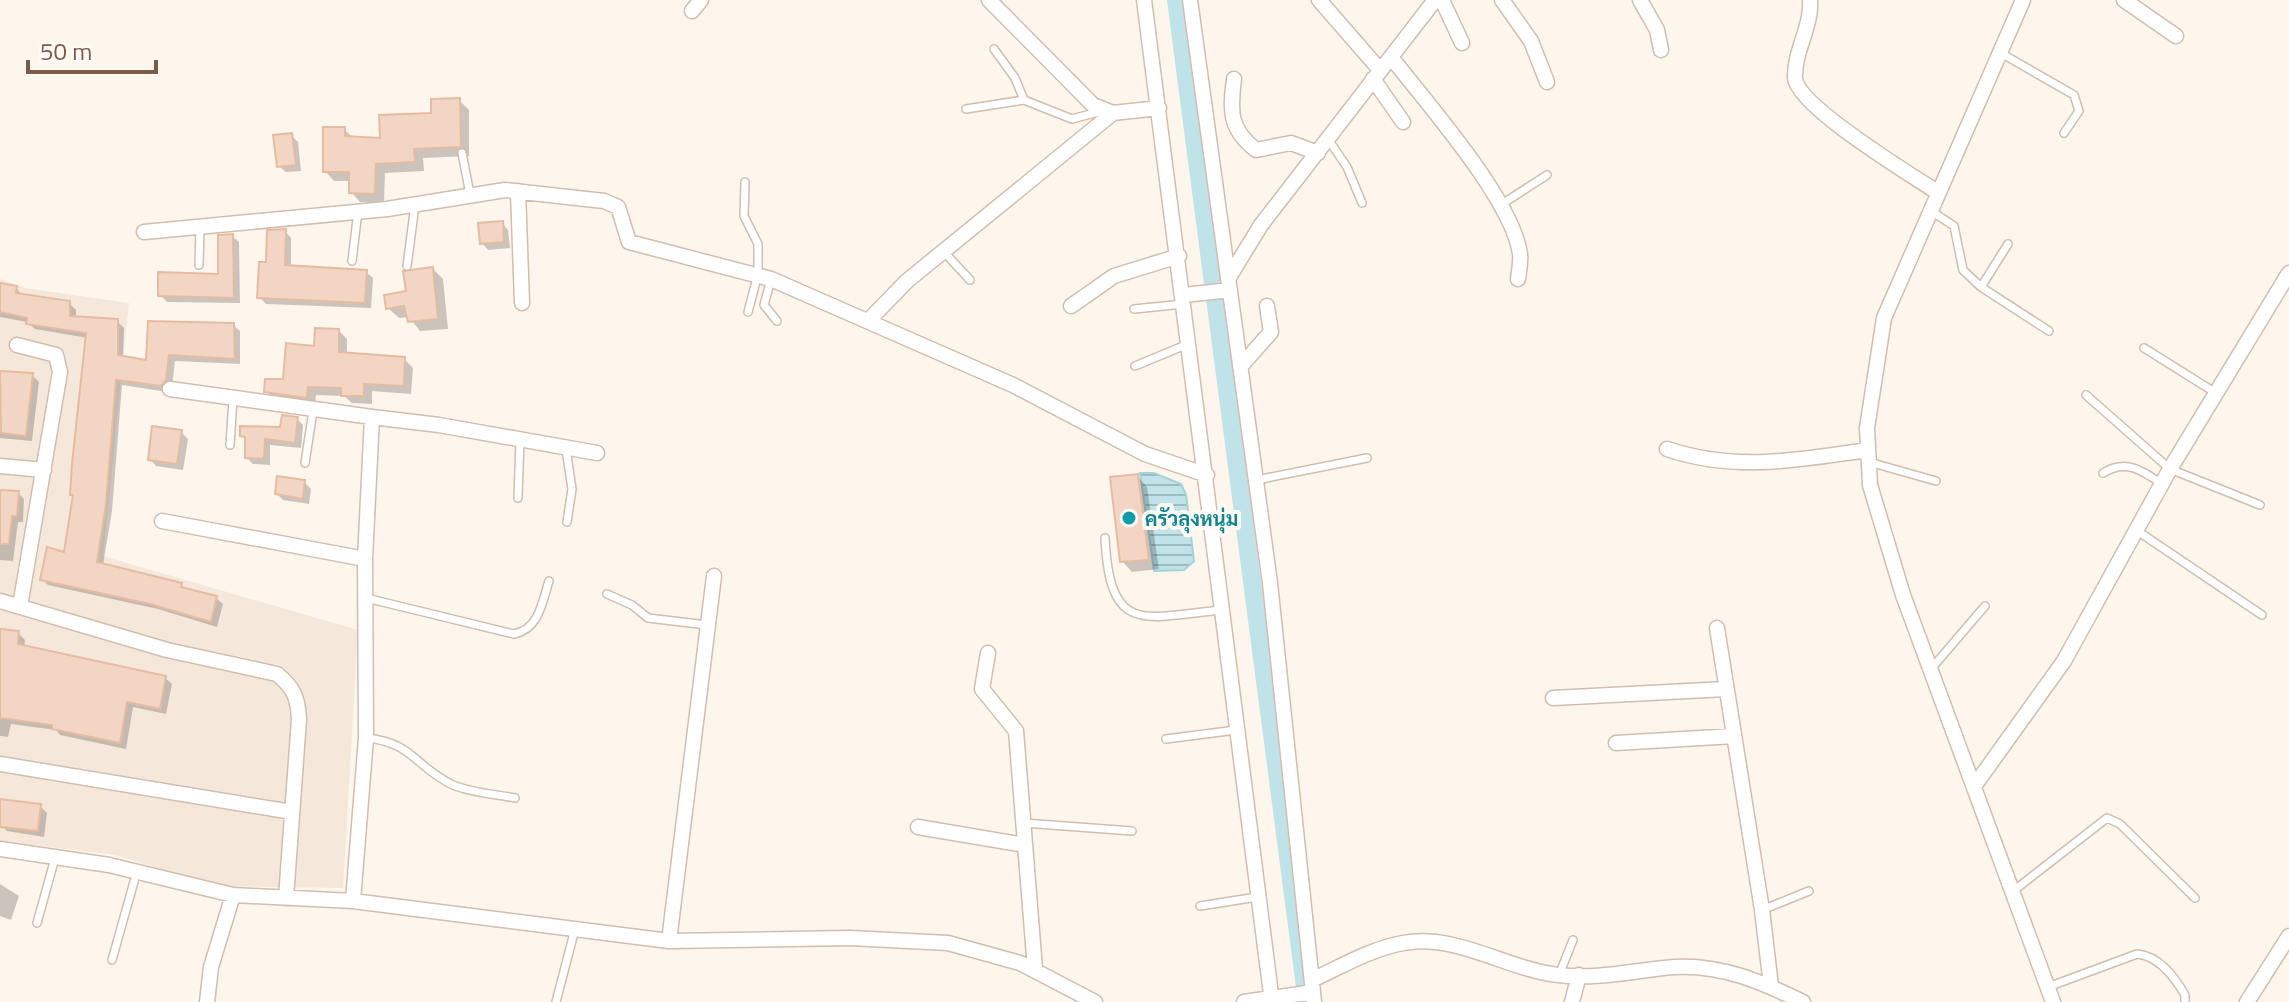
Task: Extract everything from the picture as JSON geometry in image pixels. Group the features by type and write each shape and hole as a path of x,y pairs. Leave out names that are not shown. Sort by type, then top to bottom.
{"street":[{"path":"989,0 1085,98 1108,112 1159,108"},
{"path":"1144,0 1179,256 1188,298 1190,343 1223,610 1275,998"},
{"path":"1191,0 1225,287 1256,480 1312,991"},
{"path":"1319,0 1376,75 1403,122"},
{"path":"1188,298 1225,287 1261,225 1435,0"},
{"path":"1442,0 1462,43"},
{"path":"1502,0 1531,41 1547,82"},
{"path":"1640,0 1657,30 1661,50"},
{"path":"1810,0 1811,12 1800,43 1795,81 1810,104 1937,192"},
{"path":"2023,0 1884,318 1874,369 1869,456 1874,499 1903,595 1975,785 2010,893 2053,1002"},
{"path":"2124,0 2176,36"},
{"path":"1391,57 1463,149 1499,206 1520,255 1518,279"},
{"path":"1234,79 1229,112 1233,126 1243,140 1256,150 1291,143 1318,153"},
{"path":"869,320 907,281 1108,112"},
{"path":"518,191 522,303"},
{"path":"144,232 358,211 470,194 518,191 604,201 618,207 629,242 765,276 1013,385 1145,454 1207,475"},
{"path":"1071,306 1114,276 1179,256"},
{"path":"1975,785 2064,661 2170,469 2289,273"},
{"path":"1240,367 1271,332 1267,306"},
{"path":"17,345 56,355 60,361 20,606"},
{"path":"170,389 520,439 597,453"},
{"path":"353,901 366,738 365,559 372,417"},
{"path":"1667,449 1703,461 1727,462 1869,456"},
{"path":"0,466 44,470"},
{"path":"162,521 365,559"},
{"path":"669,941 714,576"},
{"path":"0,601 167,650 277,674 288,684 298,703 286,898"},
{"path":"1717,628 1762,910 1771,986"},
{"path":"988,653 982,689 1016,731 1035,969"},
{"path":"1553,698 1726,689"},
{"path":"1616,743 1734,736"},
{"path":"0,764 292,812"},
{"path":"918,827 1025,845"},
{"path":"0,849 137,871 233,895 353,901 669,941 850,938 948,943 1035,969 1095,1002"},
{"path":"207,1002 211,967 233,895"},
{"path":"2247,1002 2283,955 2289,936"},
{"path":"1244,1002 1312,991 1372,952 1404,942 1437,941 1558,975 1621,974 1676,967 1729,971 1803,1002"},
{"path":"1572,1002 1579,975"}],"lane":[{"path":"994,49 1015,78 1024,100"},
{"path":"1999,52 2074,95 2079,111 2064,133"},
{"path":"966,109 1024,100 1072,119 1108,112"},
{"path":"1328,139 1347,167 1362,203"},
{"path":"462,153 470,194"},
{"path":"1499,206 1547,175"},
{"path":"745,182 744,216 758,244 765,276 764,305 777,321"},
{"path":"407,266 415,203"},
{"path":"1929,210 1954,226 1963,270 1981,287 2049,331"},
{"path":"352,261 358,211"},
{"path":"199,265 200,228"},
{"path":"1981,287 2008,244"},
{"path":"944,252 970,280"},
{"path":"748,312 765,276"},
{"path":"1134,309 1188,298"},
{"path":"1135,366 1190,343"},
{"path":"2144,348 2216,393"},
{"path":"2086,395 2170,469 2260,505"},
{"path":"230,445 233,399"},
{"path":"305,463 313,411"},
{"path":"518,498 520,439"},
{"path":"566,448 572,489 567,522"},
{"path":"1869,456 1936,481"},
{"path":"1256,480 1367,458"},
{"path":"2103,473 2124,465 2139,468 2162,484"},
{"path":"2136,530 2262,615"},
{"path":"1105,538 1107,572 1114,598 1125,610 1137,615 1158,616 1223,610"},
{"path":"366,598 514,634 526,632 536,621 549,581"},
{"path":"607,594 632,605 648,618 707,625"},
{"path":"1931,669 1985,606"},
{"path":"1166,739 1239,729"},
{"path":"366,738 389,740 408,750 430,770 457,786 515,798"},
{"path":"2010,893 2107,818 2120,824 2195,898"},
{"path":"1024,823 1132,831"},
{"path":"37,923 55,856"},
{"path":"112,960 137,871"},
{"path":"1762,910 1809,891"},
{"path":"1200,906 1260,897"},
{"path":"556,1002 575,929"},
{"path":"1558,975 1573,940"},
{"path":"2048,987 2143,955 2161,964 2185,995 2185,1002"}],"shaded area":[{"path":"0,279 25,288 129,303 103,556 358,630 343,888 213,886 116,855 0,841"}],"water":[{"path":"1140,473 1154,473 1181,484 1186,494 1194,561 1184,570 1154,571"}],"building":[{"path":"460,98 461,147 414,149 415,162 376,164 375,194 349,193 349,172 323,172 323,127 345,127 345,136 380,138 379,115 431,113 431,99"},
{"path":"292,133 296,165 277,167 273,135"},
{"path":"503,221 504,242 480,244 478,223"},
{"path":"286,229 285,265 367,270 365,303 257,298 259,262 266,262 267,230"},
{"path":"233,234 234,298 158,296 158,272 218,274 218,235"},
{"path":"433,267 438,319 408,322 404,306 386,309 384,295 406,291 403,271"},
{"path":"0,283 17,286 16,293 70,301 70,316 118,319 118,355 146,360 148,321 234,323 235,359 169,355 166,380 161,386 116,380 106,504 97,562 182,583 181,587 217,596 211,622 150,604 40,580 47,547 64,552 73,495 70,495 72,464 86,333 26,324 27,318 0,312"},
{"path":"315,328 339,329 339,352 405,357 404,386 364,384 364,396 341,396 341,388 308,387 307,398 264,392 265,379 283,379 286,343 314,346"},
{"path":"0,371 33,373 26,436 1,433"},
{"path":"282,415 298,417 295,443 265,439 264,459 245,458 245,437 240,436 240,426 280,427"},
{"path":"152,426 182,430 177,464 148,460"},
{"name":"ครัวลุงหนุ่ม","path":"1138,474 1149,560 1120,562 1110,477"},
{"path":"277,476 305,480 303,499 275,494"},
{"path":"0,490 19,491 17,516 12,516 9,544 0,544"},
{"path":"0,629 19,631 18,644 166,676 160,709 127,702 120,743 52,729 52,725 0,718"},
{"path":"0,799 41,804 38,831 0,827"}],"waterway":[{"path":"1176,0 1307,1002"}],"place":[{"name":"ครัวลุงหนุ่ม","path":"1129,518"}]}
